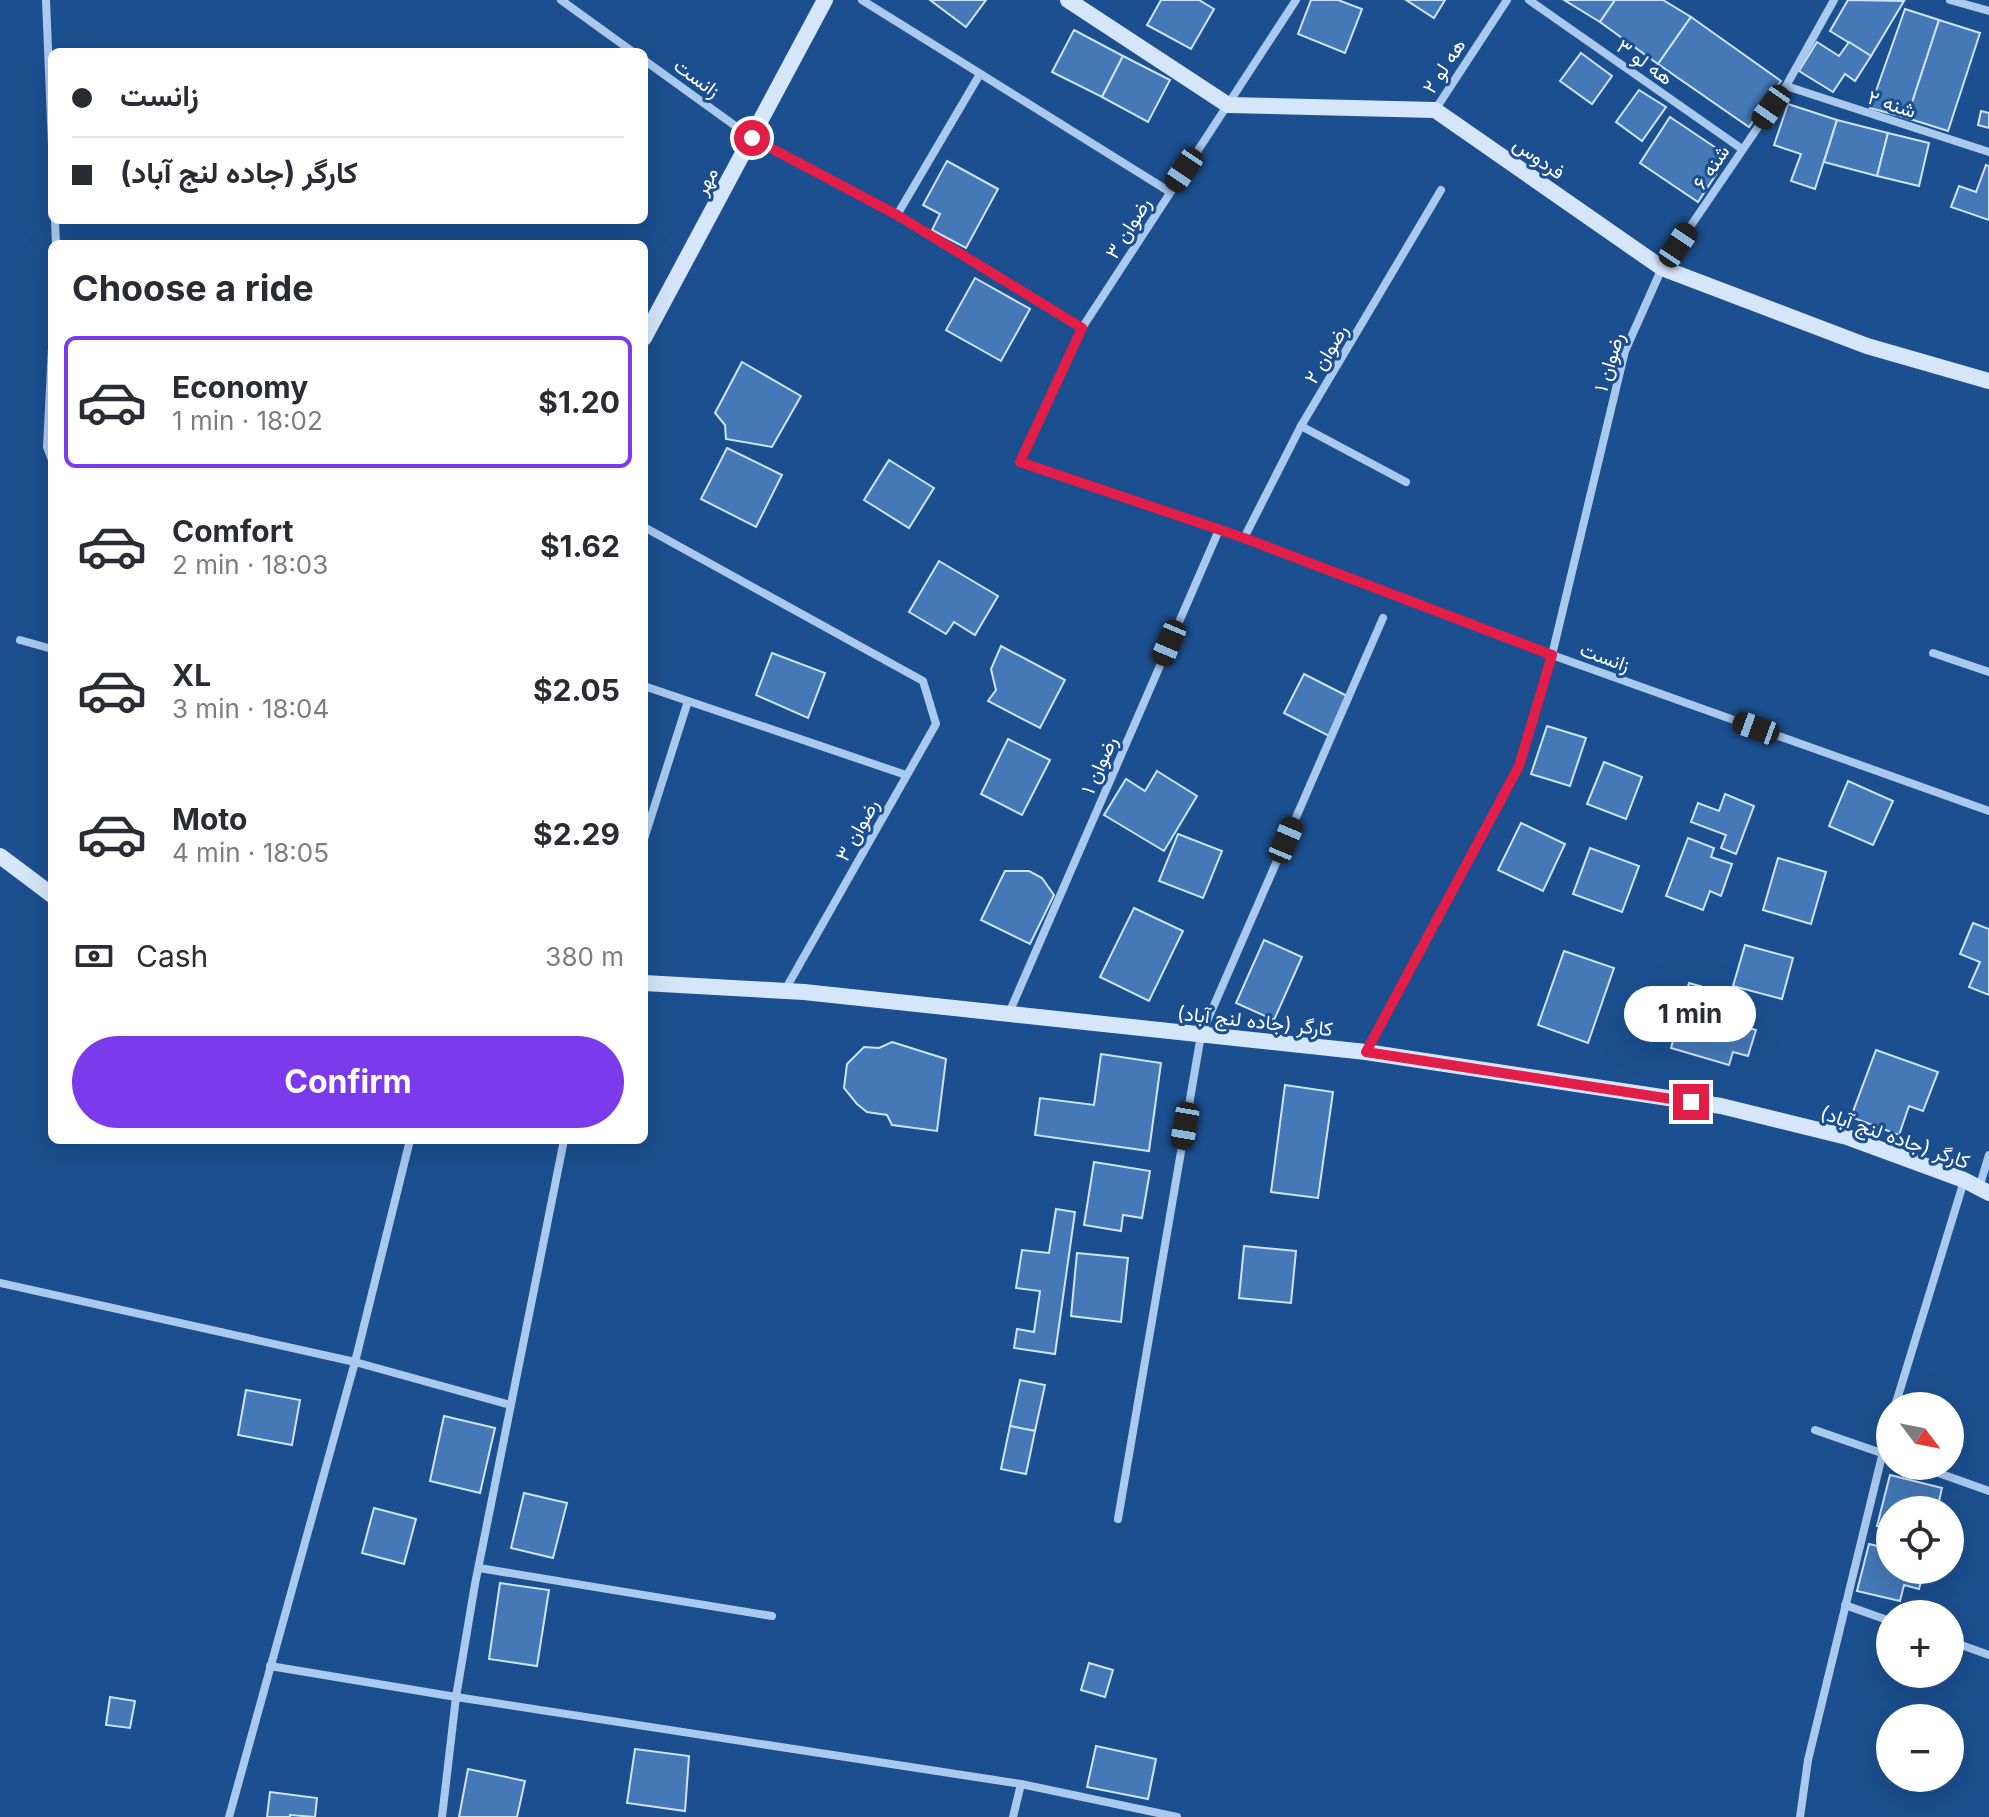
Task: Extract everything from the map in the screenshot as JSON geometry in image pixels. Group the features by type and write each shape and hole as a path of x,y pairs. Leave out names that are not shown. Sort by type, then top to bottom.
{"street":[{"path":"46,0 48,48"},
{"path":"561,0 627,48"},
{"name":"مهر","path":"648,331 825,0"},
{"path":"862,0 1170,192"},
{"name":"رضوان ۳","path":"1082,328 1296,0"},
{"name":"هه لو ۲","path":"1435,110 1507,0"},
{"name":"هه لو ۳","path":"1529,0 1742,149"},
{"name":"شنه ۶","path":"1662,268 1786,86 1834,0"},
{"path":"1950,0 1989,11"},
{"path":"1071,1 1228,105 1435,110"},
{"name":"زانست","path":"648,63 752,138 897,215 1082,328 1020,462 1244,538 1552,655 1989,811"},
{"path":"897,215 980,74"},
{"name":"شنه ۲","path":"1786,86 1989,152"},
{"name":"فردوس","path":"1435,110 1662,268 1867,346 1989,381"},
{"name":"رضوان ۲","path":"1244,538 1301,426 1441,190"},
{"name":"رضوان ۱","path":"1366,1052 1519,766 1552,655 1625,351 1662,268"},
{"path":"1301,426 1406,482"},
{"path":"48,427 48,450"},
{"name":"رضوان ۳","path":"648,529 923,681 936,724 784,991"},
{"name":"رضوان ۱","path":"1009,1013 1219,530"},
{"path":"1118,1519 1201,1035 1383,618"},
{"path":"20,640 48,648"},
{"path":"1933,653 1989,672"},
{"path":"648,687 906,775"},
{"path":"648,826 688,701"},
{"path":"0,856 48,892"},
{"name":"کارگر (جاده لنج آباد)","path":"648,983 784,991 1366,1052 1721,1106 1847,1137 1977,1187"},
{"path":"229,1817 355,1362 409,1144"},
{"path":"442,1817 456,1697 479,1568 563,1144"},
{"path":"1900,1392 1989,1155"},
{"path":"0,1283 355,1362 510,1405"},
{"path":"1815,1430 1876,1451"},
{"path":"1800,1817 1808,1760 1879,1480"},
{"path":"1958,1480 1989,1491"},
{"path":"479,1568 772,1616"},
{"path":"1845,1605 1876,1616"},
{"path":"1964,1646 1989,1655"},
{"path":"270,1666 1021,1784 1177,1817"},
{"path":"1013,1817 1021,1784"}],"building":[{"path":"930,0 986,0 966,27"},
{"path":"1161,0 1199,0 1214,9 1191,49 1147,25"},
{"path":"1311,0 1338,0 1362,9 1345,53 1298,34"},
{"path":"1406,0 1445,0 1434,18"},
{"path":"1564,0 1615,0 1600,22"},
{"path":"1615,0 1663,0 1691,17 1658,64 1600,22"},
{"path":"1848,0 1904,1 1871,56 1830,31"},
{"path":"1905,9 1939,20 1907,118 1870,108"},
{"path":"1691,17 1781,81 1749,127 1658,64"},
{"path":"1939,20 1980,33 1948,131 1907,118"},
{"path":"1074,30 1123,56 1102,97 1052,72"},
{"path":"1817,42 1839,56 1849,42 1871,56 1855,81 1845,74 1833,92 1799,71"},
{"path":"1581,53 1612,76 1592,104 1560,81"},
{"path":"1123,56 1170,80 1148,122 1102,97"},
{"path":"1639,90 1666,107 1642,141 1616,122"},
{"path":"1788,104 1837,120 1815,189 1791,181 1801,154 1774,145"},
{"path":"1981,111 1989,113 1989,128 1978,125"},
{"path":"1670,117 1728,156 1698,202 1640,163"},
{"path":"1837,120 1888,133 1877,176 1824,162"},
{"path":"1888,133 1929,143 1919,186 1877,176"},
{"path":"947,161 998,189 966,248 932,230 940,214 923,205"},
{"path":"1986,165 1989,166 1989,220 1951,207 1959,186 1976,192"},
{"path":"975,278 1030,309 1001,361 946,330"},
{"path":"742,362 801,396 772,447 726,439 725,425 715,413"},
{"path":"727,448 782,475 756,527 701,499"},
{"path":"889,460 934,488 909,528 864,500"},
{"path":"939,561 998,596 975,635 954,622 946,634 909,612"},
{"path":"1001,646 1065,680 1040,728 988,701 996,690 991,669"},
{"path":"772,653 825,673 808,718 756,695"},
{"path":"1304,674 1351,698 1331,737 1284,713"},
{"path":"1547,726 1586,738 1570,786 1531,774"},
{"path":"1008,739 1050,760 1022,815 981,794"},
{"path":"1604,762 1642,777 1626,819 1587,804"},
{"path":"1157,771 1197,796 1164,851 1104,815 1126,779 1145,791"},
{"path":"1848,781 1893,801 1873,845 1829,826"},
{"path":"1725,794 1754,806 1736,854 1721,848 1726,835 1691,822 1698,803 1719,811"},
{"path":"1521,823 1565,844 1543,891 1498,870"},
{"path":"1178,834 1222,851 1203,898 1159,881"},
{"path":"1688,838 1714,848 1711,857 1732,864 1721,896 1710,891 1703,910 1666,896"},
{"path":"1590,848 1639,866 1622,912 1573,894"},
{"path":"1778,858 1826,872 1811,924 1763,910"},
{"path":"1005,871 1029,871 1042,878 1054,895 1030,944 981,920"},
{"path":"1134,908 1183,931 1149,1001 1100,977"},
{"path":"1973,923 1989,929 1989,995 1969,987 1980,962 1960,954"},
{"path":"1264,940 1302,957 1274,1020 1236,1003"},
{"path":"1745,945 1793,958 1782,999 1733,986"},
{"path":"1564,951 1614,968 1588,1043 1538,1025"},
{"path":"1689,983 1720,992 1717,1003 1742,1010 1738,1025 1756,1030 1748,1056 1733,1052 1729,1065 1671,1048"},
{"path":"1656,1004 1673,1009 1666,1030 1649,1024"},
{"path":"892,1042 946,1059 937,1131 892,1125 887,1115 867,1112 844,1088 847,1064 864,1047 879,1048"},
{"path":"1876,1050 1938,1072 1923,1111 1909,1106 1899,1135 1851,1117"},
{"path":"1101,1054 1161,1063 1149,1151 1035,1135 1040,1098 1094,1105"},
{"path":"1285,1085 1333,1092 1318,1198 1271,1192"},
{"path":"1094,1162 1150,1171 1142,1218 1123,1215 1121,1231 1084,1225"},
{"path":"1056,1209 1075,1212 1055,1354 1014,1348 1017,1329 1034,1332 1040,1291 1016,1288 1022,1250 1049,1253"},
{"path":"1244,1246 1296,1251 1291,1303 1239,1298"},
{"path":"1077,1253 1128,1258 1121,1322 1071,1316"},
{"path":"1020,1380 1045,1385 1035,1431 1010,1426"},
{"path":"246,1390 300,1400 292,1445 238,1435"},
{"path":"444,1416 495,1428 480,1493 430,1481"},
{"path":"1010,1426 1035,1431 1026,1474 1001,1469"},
{"path":"1889,1480 1910,1480 1942,1488 1940,1496 1885,1496"},
{"path":"524,1493 567,1503 553,1558 511,1548"},
{"path":"374,1508 416,1519 404,1564 362,1553"},
{"path":"1869,1544 1876,1546 1876,1584 1920,1584 1919,1589 1904,1585 1900,1600 1857,1591"},
{"path":"500,1583 549,1590 537,1666 489,1659"},
{"path":"1089,1663 1113,1670 1105,1697 1081,1690"},
{"path":"110,1697 135,1701 130,1728 106,1725"},
{"path":"1096,1746 1156,1759 1148,1799 1087,1787"},
{"path":"635,1749 689,1756 685,1811 627,1803"},
{"path":"468,1769 525,1781 517,1817 459,1817"},
{"path":"270,1792 317,1798 315,1817 267,1817"}],"route":[{"path":"752,138 897,215 1082,328 1020,462 1244,538 1552,655 1519,766 1366,1052 1691,1102"}]}
